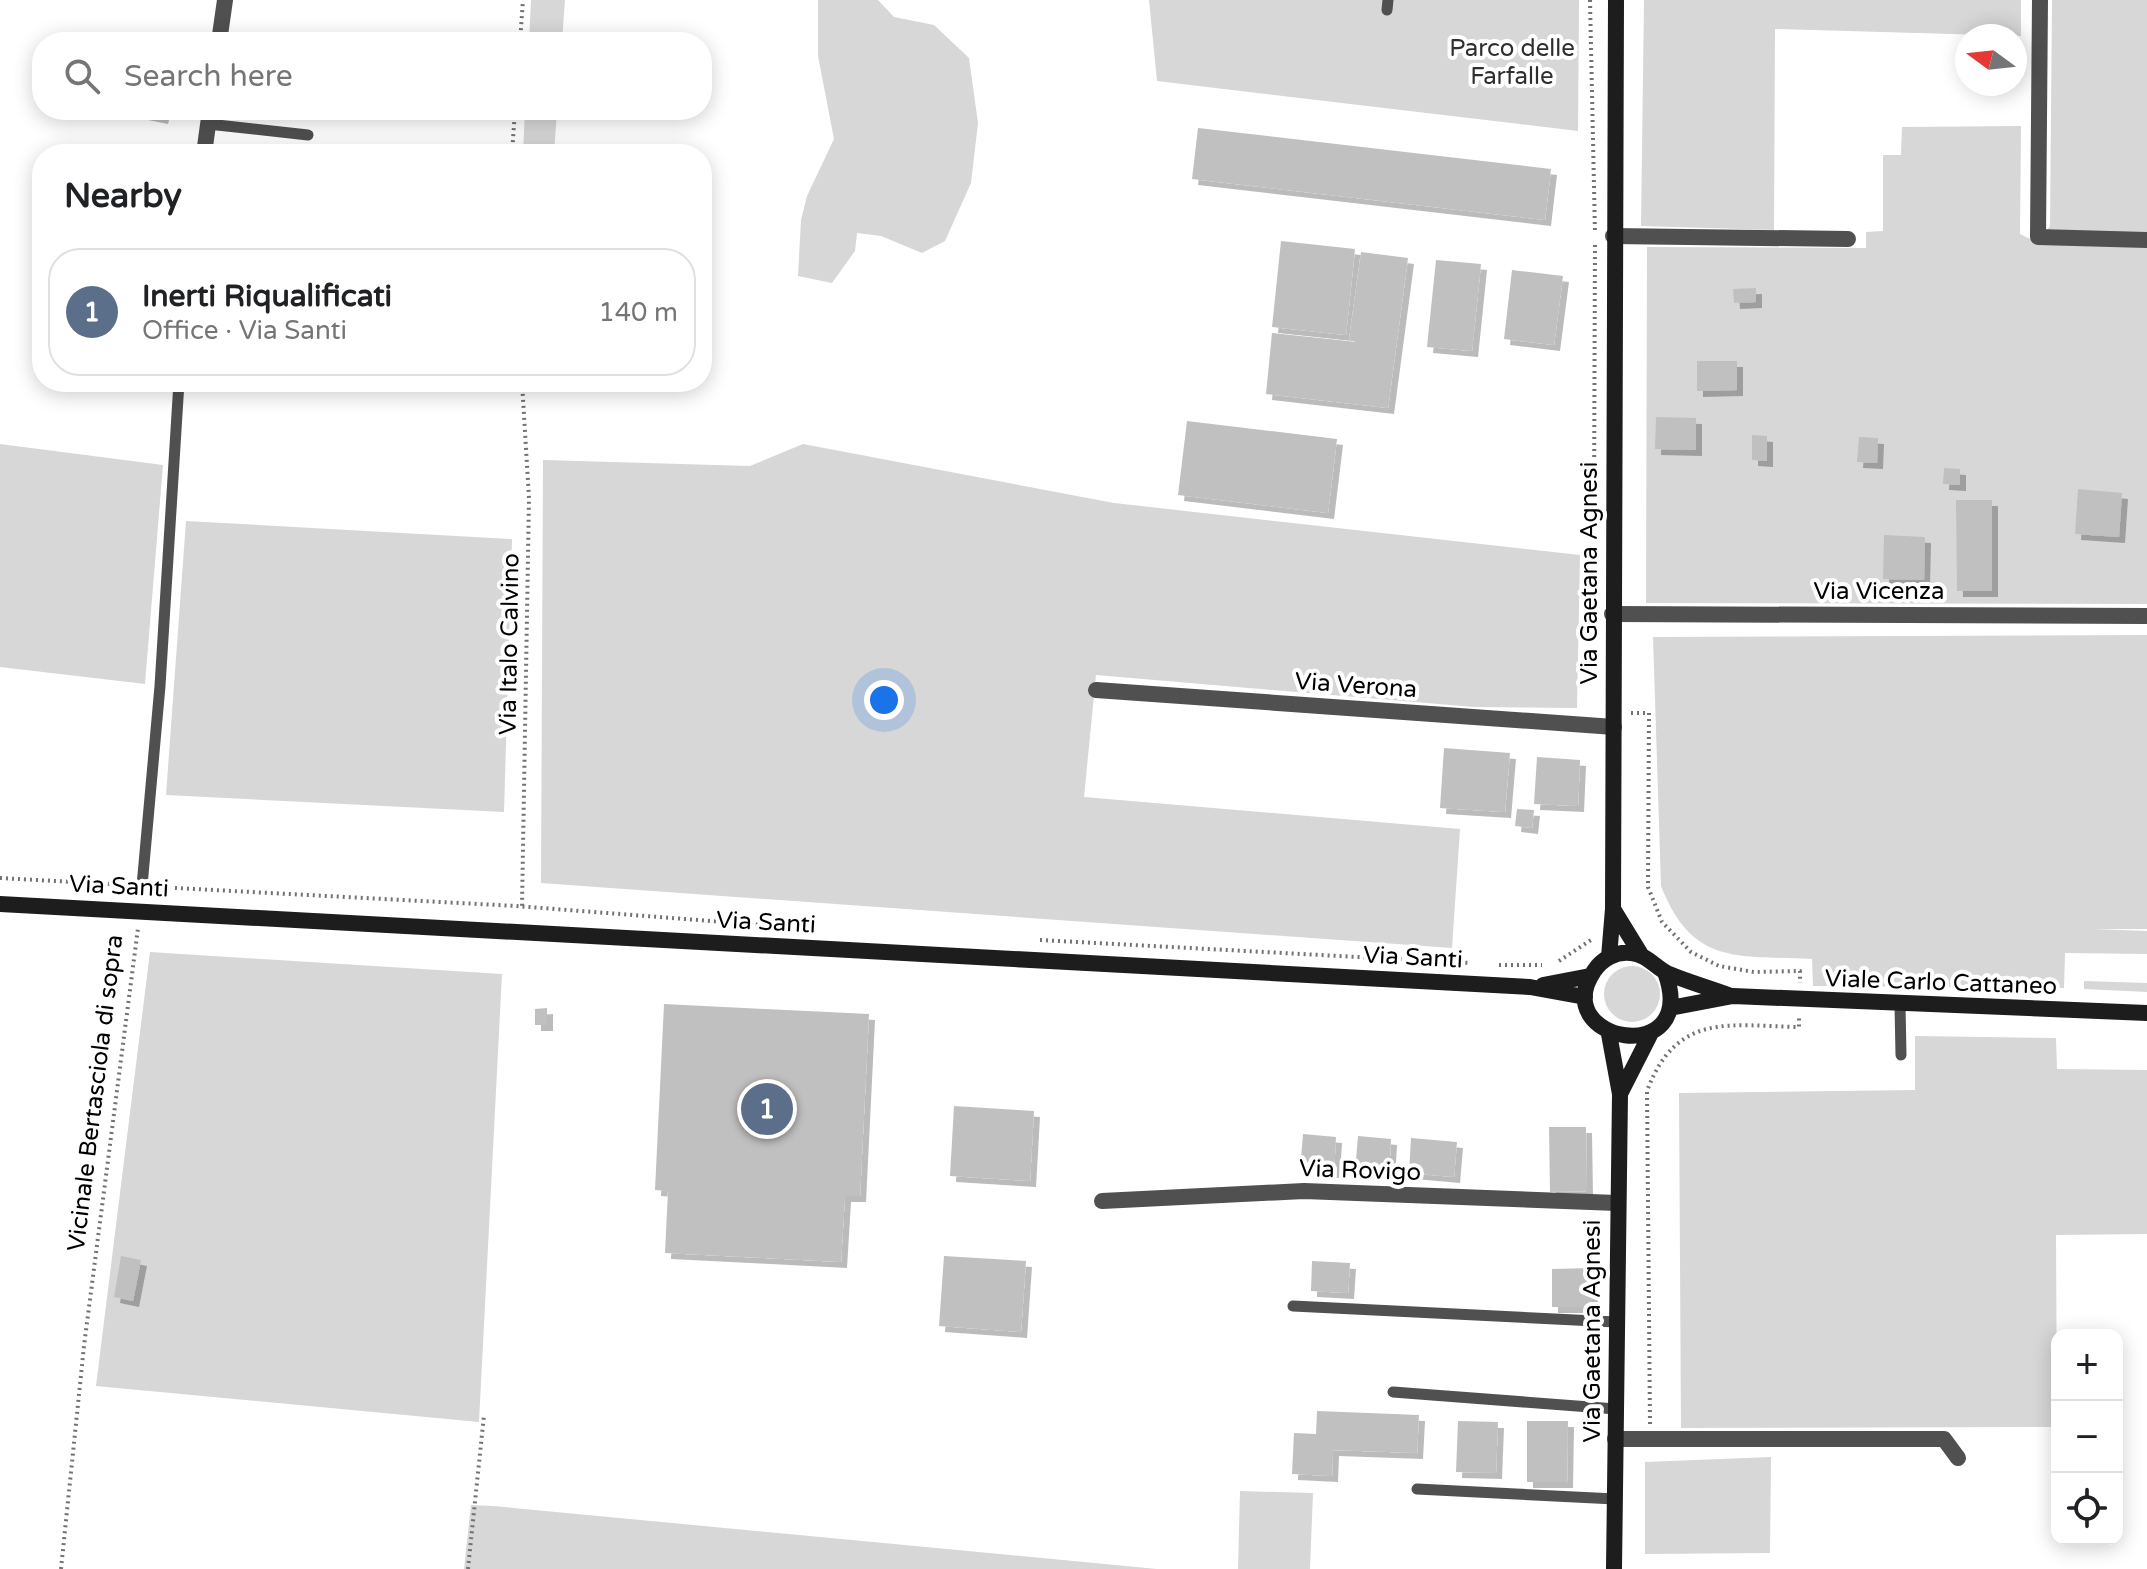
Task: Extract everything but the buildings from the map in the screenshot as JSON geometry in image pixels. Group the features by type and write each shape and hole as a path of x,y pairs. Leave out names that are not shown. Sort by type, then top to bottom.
{"street":[{"path":"220,32 225,0"},
{"name":"Via Gaetana Agnesi","path":"1609,957 1613,909 1616,0"},
{"path":"2040,0 2038,237 2147,240"},
{"path":"205,144 209,120"},
{"path":"1613,236 1848,239"},
{"name":"Via Vicenza","path":"1612,614 2147,616"},
{"name":"Via Verona","path":"1096,690 1614,720"},
{"name":"Via Santi","path":"0,904 1530,987 1585,997"},
{"path":"1613,909 1640,953 1665,972 1672,990 1670,1008 1652,1031 1631,1038 1609,1034 1592,1018 1585,997 1590,976 1609,957 1624,952 1640,953"},
{"name":"Viale Carlo Cattaneo","path":"1665,972 1733,996"},
{"name":"Via Santi","path":"1530,987 1590,976"},
{"name":"Viale Carlo Cattaneo","path":"1670,1008 1733,996 2147,1013"},
{"name":"Via Gaetana Agnesi","path":"1620,1094 1652,1031"},
{"name":"Via Gaetana Agnesi","path":"1609,1034 1620,1094 1614,1569"},
{"name":"Via Rovigo","path":"1102,1201 1304,1191 1617,1203"},
{"path":"1615,1439 1944,1439 1958,1458"}],"lane":[{"path":"226,120 308,135"},
{"path":"142,886 161,671 178,392"},
{"path":"1900,1005 1901,1055"},
{"path":"1293,1306 1616,1322"},
{"path":"1393,1392 1616,1409"},
{"path":"1417,1489 1615,1499"}],"path":[{"path":"521,32 523,0"},
{"path":"1590,0 1590,105 1595,137 1594,513"},
{"path":"513,144 514,120"},
{"name":"Via Italo Calvino","path":"522,907 529,498 523,392"},
{"path":"1614,720 1649,713 1648,887 1662,922 1691,952 1719,966 1754,972 1800,971 1799,1027 1708,1026 1684,1039 1667,1055 1647,1091 1650,1439"},
{"path":"0,878 522,907 774,926"},
{"name":"Vicinale Bertasciola di sopra","path":"61,1569 84,1346 141,911"},
{"path":"1489,965 1548,964 1571,956 1592,939"},
{"path":"1033,940 1476,964"},
{"path":"468,1569 484,1415"}],"green space":[{"path":"531,0 565,0 563,32 529,32"},
{"path":"818,0 878,0 894,17 934,25 969,58 978,123 971,183 945,241 922,253 881,236 857,233 855,251 832,283 798,276 801,220 807,196 834,139 818,56"},
{"name":"Parco delle Farfalle","path":"1149,0 1579,0 1578,131 1157,81"},
{"path":"1644,0 2021,0 2021,24 1955,24 1955,34 1775,29 1774,230 1641,226"},
{"path":"2052,0 2147,0 2147,604 1646,603 1647,247 1866,248 1866,232 1883,231 1883,155 1901,155 1902,127 2021,126 2020,234 2038,243 2050,226"},
{"path":"525,120 556,120 555,144 523,144"},
{"path":"0,444 163,465 145,684 0,667"},
{"path":"803,444 1114,503 1580,555 1577,708 1474,707 1096,675 1084,797 1460,829 1452,948 541,883 543,460 750,466"},
{"path":"186,521 512,539 504,812 166,795"},
{"path":"2147,635 2147,929 2094,929 2147,931 2147,954 2065,953 2064,988 1813,986 1812,959 1740,956 1721,951 1703,944 1674,912 1661,886 1653,637"},
{"path":"150,952 502,974 479,1422 96,1386"},
{"path":"1632,966 1652,974 1660,994 1652,1014 1632,1022 1612,1014 1604,994 1612,974"},
{"path":"2084,981 2147,983 2147,992 2084,989"},
{"path":"1915,1036 2056,1038 2057,1069 2147,1070 2147,1234 2056,1235 2056,1329 2051,1329 2051,1427 1681,1428 1679,1093 1915,1090"},
{"path":"1771,1457 1770,1553 1645,1554 1645,1462"},
{"path":"1240,1491 1313,1493 1310,1569 1238,1569"},
{"path":"471,1505 493,1506 1157,1569 464,1569"}],"place":[{"name":"Inerti Riqualificati","path":"767,1109"}]}
